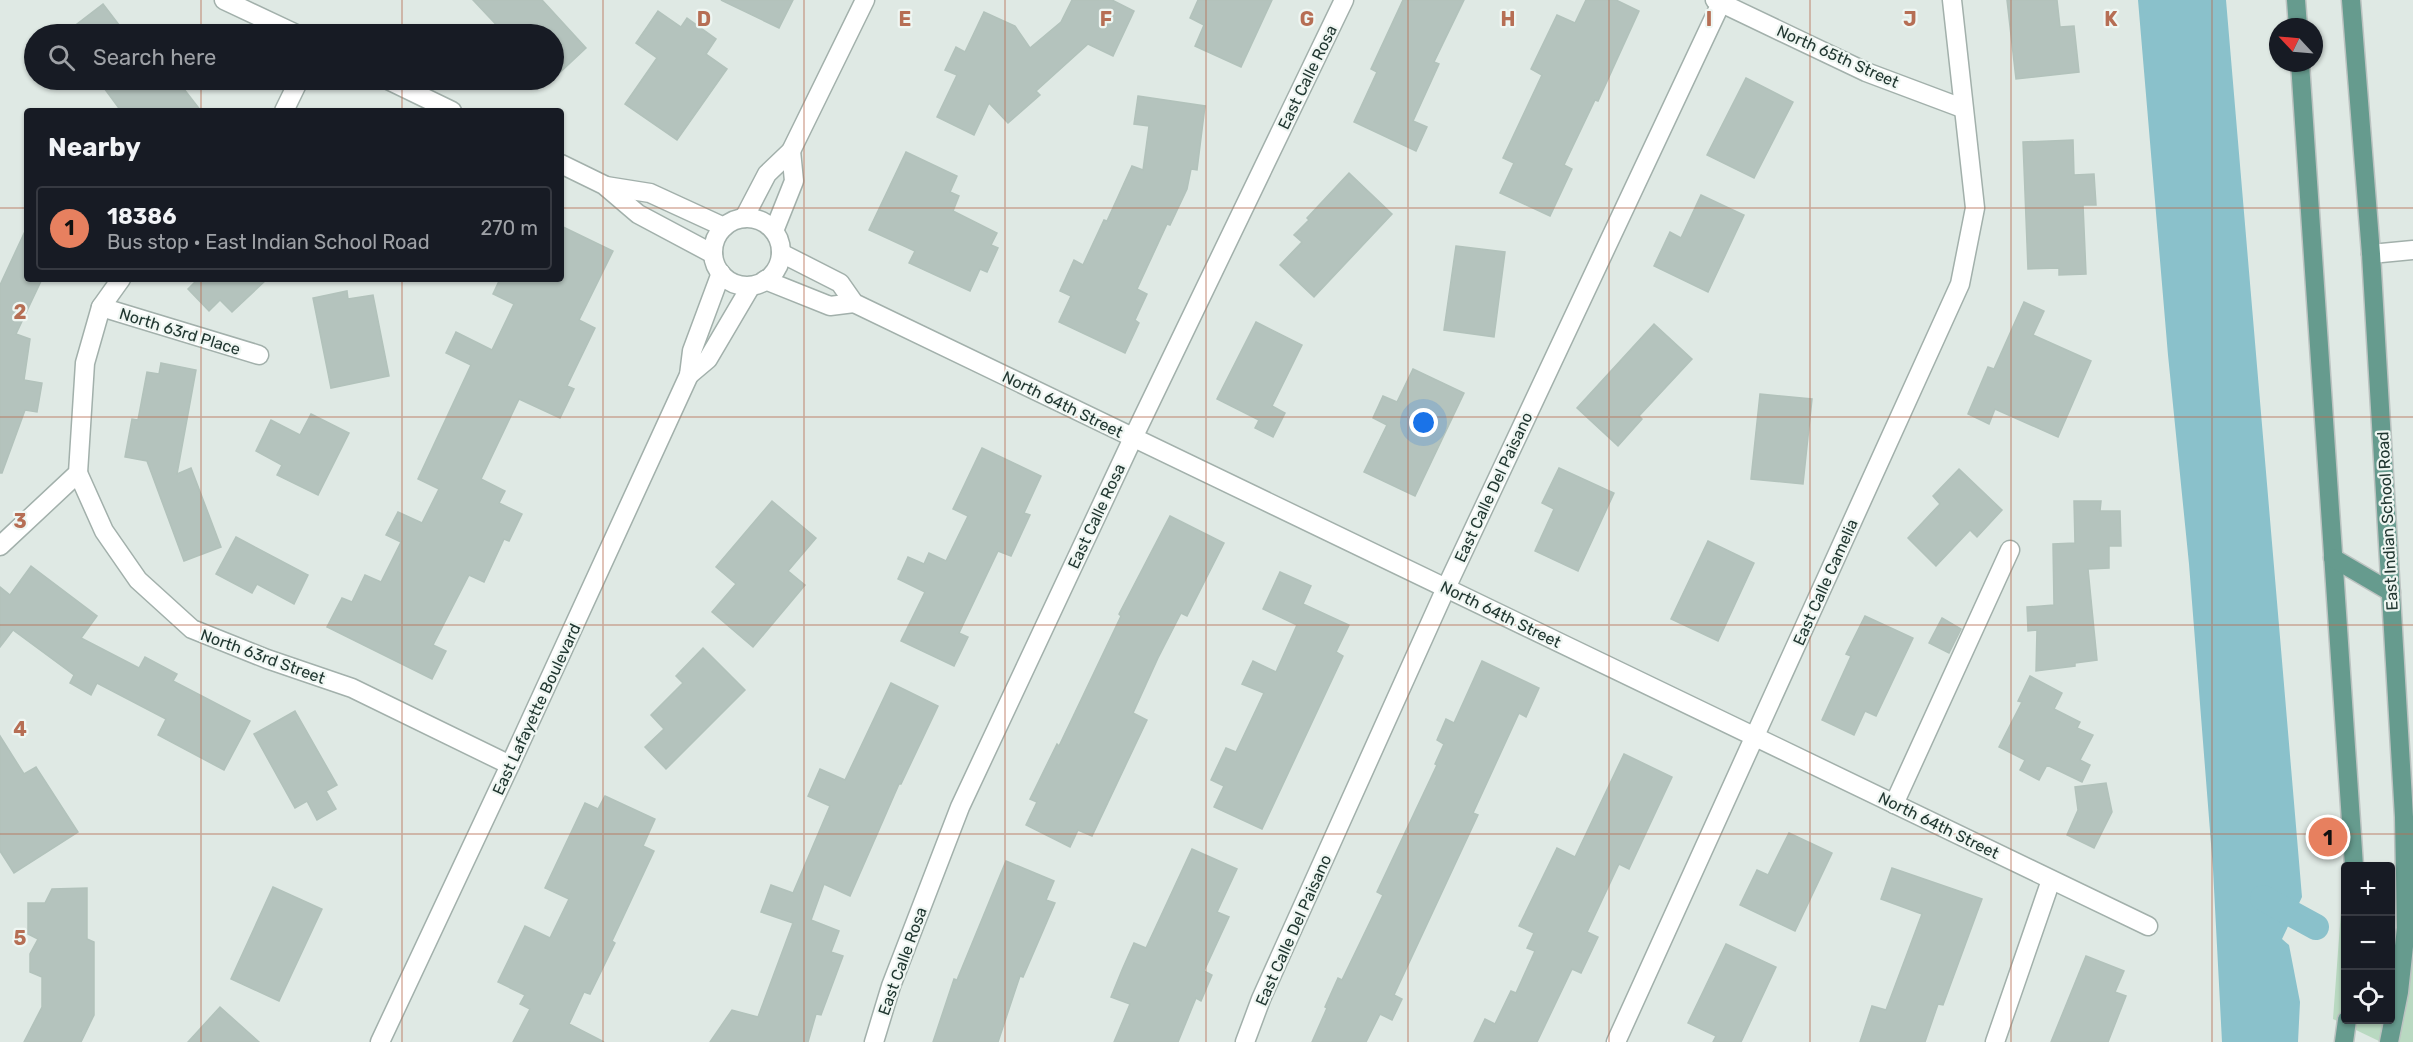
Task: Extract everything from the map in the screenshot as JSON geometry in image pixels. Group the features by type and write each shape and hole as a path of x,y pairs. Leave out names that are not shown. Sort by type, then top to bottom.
{"main road":[{"path":"2296,0 2297,18"},
{"name":"East Indian School Road","path":"2351,0 2371,254 2404,817 2404,939 2399,992 2389,1042"},
{"path":"2301,72 2354,862"},
{"path":"2334,558 2391,592"},
{"name":"East Indian School Road","path":"2389,1042 2413,994"},
{"path":"2344,1042 2346,1024"}],"street":[{"path":"224,0 275,24"},
{"path":"744,218 767,174 791,151 865,0"},
{"name":"East Calle Rosa","path":"874,1042 891,986 960,807 1133,438 1344,0"},
{"name":"East Calle Camelia","path":"1616,1042 1960,284 1975,207 1962,108 1952,0"},
{"name":"North 65th Street","path":"1718,2 1866,72 1962,108"},
{"name":"East Calle Del Paisano","path":"1245,1042 1261,999 1446,588 1718,2"},
{"path":"285,108 294,90"},
{"path":"409,90 446,108"},
{"path":"774,231 794,181 791,151"},
{"path":"564,165 604,185 638,214 713,254"},
{"path":"604,185 650,193 724,227"},
{"path":"744,218 761,221 774,231 781,253 777,268 758,283 739,285 729,281 721,273 713,254 714,244 724,227 730,222 744,218"},
{"path":"2371,254 2413,250"},
{"name":"North 64th Street","path":"781,253 840,283 854,303 2148,926"},
{"name":"East Lafayette Boulevard","path":"380,1042 510,765 688,375 692,351 721,273"},
{"path":"0,546 78,473 85,363 101,307 119,282"},
{"name":"North 64th Street","path":"758,283 830,306 854,303"},
{"name":"East Lafayette Boulevard","path":"688,375 708,359 758,283"},
{"name":"North 63rd Place","path":"101,307 260,355"},
{"name":"North 63rd Street","path":"78,473 104,531 138,580 192,629 267,659 352,688 510,765"},
{"path":"1894,804 2010,550"},
{"path":"1995,1042 2051,880"}],"green space":[{"path":"2341,911 2341,1023 2333,1019"},
{"path":"2395,932 2413,939 2413,1042 2381,1042 2343,1024 2395,1024"}],"water":[{"path":"2138,0 2226,0 2302,897 2282,939 2289,945 2300,1002 2298,1042 2222,1042 2213,869 2189,564 2168,355"}],"building":[{"path":"473,0 542,0 564,24 496,24"},
{"path":"721,0 793,0 779,28"},
{"path":"1072,0 1112,0 1134,11 1113,56 1088,44 1036,91 1040,95 1008,123 989,103 974,135 937,117 957,75 945,70 956,47 965,52 984,12 1015,26 1030,48 1061,22"},
{"path":"1198,0 1272,0 1241,67 1195,46 1204,25 1190,18"},
{"path":"1403,0 1464,0 1434,62 1439,64 1413,121 1427,127 1416,151 1354,122 1377,72 1371,69"},
{"path":"1586,0 1616,0 1639,11 1598,101 1595,100 1564,165 1572,169 1550,216 1500,193 1514,163 1503,158 1542,75 1531,69 1557,15 1575,23"},
{"path":"2007,0 2057,0 2060,27 2074,26 2079,72 2016,79"},
{"path":"103,4 118,24 77,24"},
{"path":"658,11 681,27 687,18 716,39 706,54 727,69 677,140 625,104 657,58 636,43"},
{"path":"564,24 586,48 564,69"},
{"path":"1746,78 1793,102 1754,178 1707,155"},
{"path":"105,90 185,90 199,108 119,108"},
{"path":"1138,96 1205,106 1197,170 1191,169 1187,189 1170,225 1167,224 1137,289 1147,294 1135,320 1139,323 1125,353 1059,322 1071,296 1060,291 1074,260 1083,265 1104,220 1107,221 1132,166 1143,170 1149,126 1134,124"},
{"path":"2073,140 2074,175 2094,174 2096,205 2083,205 2086,274 2059,275 2059,268 2028,269 2023,142"},
{"path":"906,152 957,176 950,192 959,196 953,211 997,233 991,245 998,248 987,272 980,269 970,291 909,263 915,251 869,230"},
{"path":"1349,173 1392,214 1314,297 1280,265 1302,242 1294,235"},
{"path":"1701,195 1744,215 1708,292 1654,266 1670,232 1681,238"},
{"path":"564,227 613,251 579,320 595,328 567,386 574,389 560,418 519,399 481,479 505,491 499,503 522,514 509,541 504,539 484,582 469,575 433,645 446,651 432,679 327,627 342,598 352,602 365,575 381,582 401,542 386,535 398,512 422,523 439,489 418,479 471,365 446,353 456,332 492,350 514,304 493,294 499,282 564,282"},
{"path":"24,233 24,282 41,282 16,334 30,339 24,380 42,383 37,412 25,410 2,473 0,473 0,285"},
{"path":"1456,246 1505,252 1494,337 1444,330"},
{"path":"195,282 264,282 232,312 220,300 209,311 188,289"},
{"path":"347,291 348,299 373,295 389,376 331,388 313,298"},
{"path":"2024,302 2044,311 2033,335 2091,361 2058,437 1995,409 1989,424 1968,414 1988,367 1994,369"},
{"path":"1256,322 1302,345 1272,406 1285,413 1273,437 1255,428 1259,420 1217,399"},
{"path":"1654,324 1692,359 1639,416 1642,419 1618,446 1577,408"},
{"path":"161,363 196,370 177,474 191,468 221,547 184,561 147,461 125,457 132,419 138,420 147,372 159,374"},
{"path":"1413,369 1464,393 1415,496 1364,472 1387,425 1373,418 1383,396 1397,402"},
{"path":"1760,394 1812,399 1803,484 1751,479"},
{"path":"311,414 349,433 318,495 277,475 282,465 256,451 271,420 300,435"},
{"path":"982,448 1041,476 1024,513 1030,515 1011,556 998,551 959,633 968,637 954,666 901,641 925,592 898,579 908,557 924,564 929,553 946,561 968,516 953,509"},
{"path":"1559,468 1614,493 1578,571 1535,551 1554,509 1542,503"},
{"path":"1959,469 2002,510 1977,537 1970,530 1936,566 1908,538 1940,504 1933,496"},
{"path":"772,501 816,538 788,571 805,585 753,647 712,612 736,584 716,567"},
{"path":"2074,501 2101,501 2100,511 2120,511 2121,546 2109,546 2109,568 2088,569 2097,660 2075,663 2075,666 2036,671 2037,630 2028,631 2027,607 2054,605 2053,544 2075,543"},
{"path":"1170,516 1224,543 1187,616 1181,613 1133,713 1147,720 1092,836 1078,830 1070,847 1026,825 1037,802 1030,799 1057,744 1059,746 1121,616 1119,614"},
{"path":"236,537 308,575 294,604 257,584 252,593 216,574"},
{"path":"1708,541 1754,563 1718,641 1671,619"},
{"path":"31,566 97,616 81,638 139,668 145,657 177,674 173,681 250,721 224,770 158,735 166,719 97,683 91,695 70,683 74,675 13,630 0,647 0,587 10,595"},
{"path":"1280,572 1311,586 1303,604 1349,625 1336,652 1343,656 1262,829 1214,807 1224,786 1211,780 1226,748 1236,752 1264,693 1242,684 1253,661 1276,672 1297,625 1263,609"},
{"path":"1865,616 1913,638 1876,716 1865,711 1854,735 1822,720 1851,656 1846,654"},
{"path":"1942,618 1961,629 1949,653 1929,643"},
{"path":"703,648 745,690 666,769 645,747 664,729 651,715 683,683 676,676"},
{"path":"1482,661 1539,688 1526,717 1519,713 1473,813 1478,815 1394,995 1402,999 1392,1020 1380,1014 1366,1042 1312,1042 1338,978 1342,980 1383,895 1377,892 1437,765 1435,764 1444,744 1437,740 1446,719 1454,723"},
{"path":"2030,676 2062,693 2054,709 2080,722 2077,728 2093,735 2080,760 2090,765 2082,782 2047,765 2039,780 2020,770 2025,760 1999,747 2022,702 2018,701"},
{"path":"891,683 938,706 899,784 850,896 824,884 811,920 839,931 831,952 843,956 821,1015 816,1014 808,1042 710,1042 732,1010 758,1017 793,923 761,912 771,885 793,893 830,806 808,796 820,769 845,780"},
{"path":"295,711 337,785 326,791 336,809 317,820 307,801 295,808 254,734"},
{"path":"0,736 24,774 36,767 78,832 14,873 0,851"},
{"path":"1624,754 1672,777 1629,869 1619,864 1587,932 1598,937 1581,973 1572,969 1537,1042 1474,1042 1485,1019 1495,1024 1511,991 1516,993 1535,951 1527,948 1534,933 1519,926 1557,848 1575,857"},
{"path":"2106,783 2112,812 2094,848 2067,835 2078,810 2075,787"},
{"path":"605,796 655,819 643,846 654,851 612,941 615,943 590,994 584,992 569,1024 604,1042 513,1042 530,1009 520,1004 525,995 498,982 525,926 550,938 569,899 545,888 585,803 598,809"},
{"path":"1789,833 1832,853 1795,931 1740,905 1757,870 1768,875"},
{"path":"1192,849 1237,869 1217,912 1229,917 1204,971 1212,975 1201,1001 1196,998 1178,1042 1114,1042 1130,1004 1111,997 1134,943 1146,948"},
{"path":"1006,861 1054,881 1046,900 1055,903 1023,977 1020,976 998,1042 933,1042 954,979 957,980"},
{"path":"1892,868 1982,899 1943,1005 1938,1004 1925,1042 1860,1042 1872,1006 1886,1010 1922,914 1881,899"},
{"path":"273,887 322,909 279,1001 231,979"},
{"path":"87,888 87,939 94,942 94,1015 81,1042 24,1042 42,1007 42,977 30,972 30,954 38,939 28,934 28,903 45,903 52,889"},
{"path":"1726,944 1776,967 1741,1042 1713,1042 1716,1036 1688,1023"},
{"path":"2086,956 2124,971 2115,992 2126,996 2108,1042 2051,1042"},
{"path":"220,1007 259,1042 188,1042"}],"waterway":[{"path":"2263,898 2316,927"}],"place":[{"name":"18386","path":"2328,837"}]}
